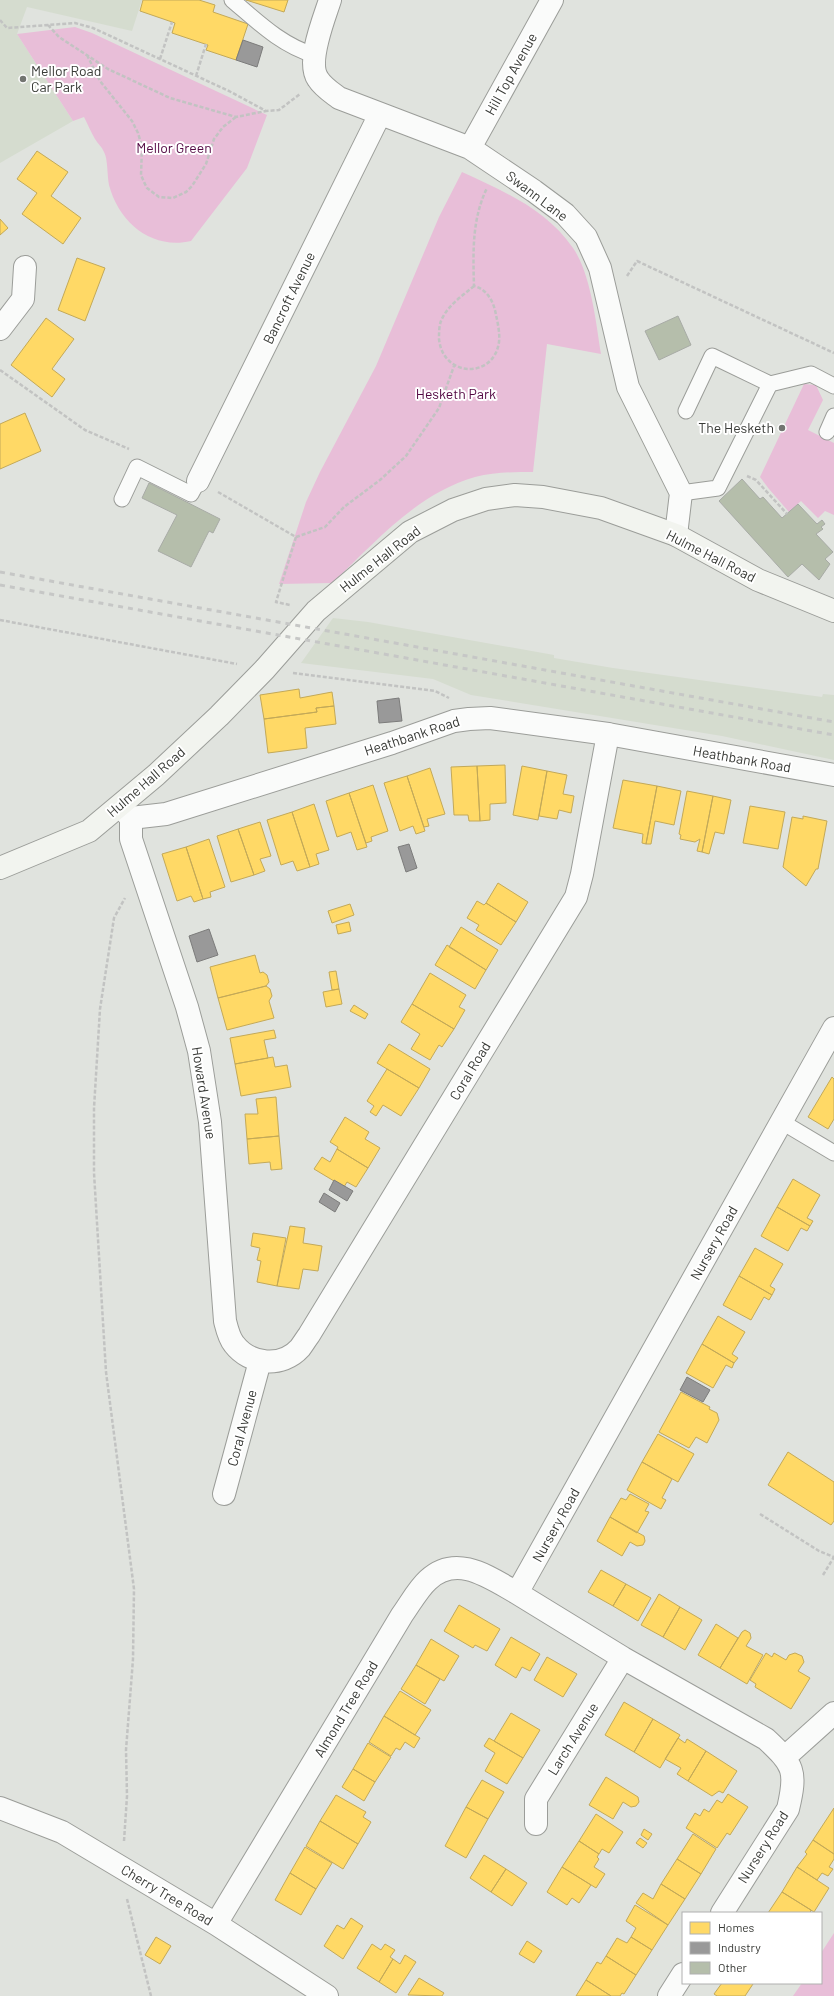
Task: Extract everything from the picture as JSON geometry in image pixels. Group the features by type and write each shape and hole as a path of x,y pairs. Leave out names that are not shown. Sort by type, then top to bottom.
{"main road":[{"name":"Hulme Hall Road","path":"0,868 88,831 126,812 265,669 316,611 410,532 453,510 486,500 515,495 543,497 600,508 676,535 758,580 834,611"}],"street":[{"path":"317,79 314,69 314,55 330,0"},
{"name":"Hill Top Avenue","path":"470,148 552,0"},
{"name":"Swann Lane","path":"317,79 339,98 470,148 534,191 565,214 586,237 600,268 628,387 681,493"},
{"name":"Bancroft Avenue","path":"198,481 380,114"},
{"path":"0,328 23,299 25,267"},
{"path":"676,535 681,493"},
{"name":"Heathbank Road","path":"126,812 166,814 461,719 490,718 608,734 834,775"},
{"name":"Coral Road","path":"260,1361 272,1362 292,1354 300,1348 309,1335 576,897 582,874 608,734"},
{"name":"Howard Avenue","path":"126,812 131,839 187,1007 199,1051 208,1099 226,1321 234,1344 246,1355 260,1361"},
{"name":"Nursery Road","path":"518,1593 834,1028"},
{"name":"Coral Avenue","path":"224,1494 260,1361"},
{"name":"Almond Tree Road","path":"216,1924 402,1615 428,1580 444,1570 460,1567 477,1571 518,1593"},
{"path":"518,1593 623,1658 766,1739 786,1757 834,1713"},
{"name":"Larch Avenue","path":"536,1824 536,1799 623,1658"},
{"name":"Nursery Road","path":"723,1912 788,1809 793,1789 792,1774 786,1757"},
{"name":"Cherry Tree Road","path":"0,1808 62,1832 216,1924 327,1996"},
{"path":"669,1996 682,1976"}],"lane":[{"path":"232,0 281,41 300,51 314,55"},
{"path":"686,411 712,356 770,384 810,374 834,386"},
{"path":"681,493 718,488 770,384"},
{"path":"827,432 834,416"},
{"path":"122,499 137,466 191,494 198,481"},
{"path":"782,1122 834,1153"}],"path":[{"path":"0,20 7,28 75,23 93,28 196,76 266,111"},
{"path":"160,60 172,22"},
{"path":"48,25 60,37 108,69 170,98 236,117"},
{"path":"196,76 206,44"},
{"path":"87,55 100,81 132,121 142,147 141,175 146,188 159,197 173,198 186,192 192,186 206,164 214,139 223,127 236,117 266,111 274,111 285,107 317,79"},
{"path":"474,286 472,245 480,201 497,166"},
{"path":"609,303 637,261 834,353"},
{"path":"474,286 481,287 495,308 499,342 496,354 484,365 470,370 454,366 443,352 440,344 441,322 454,303 474,286"},
{"path":"296,537 325,527 344,507 380,480 406,456 439,408 454,366"},
{"path":"728,467 756,480 787,514"},
{"path":"0,620 238,664"},
{"path":"299,674 435,691 451,699"},
{"path":"124,1844 127,1796 126,1750 134,1659 134,1589 106,1372 94,1173 94,1108 100,1009 114,918 121,902 129,893"},
{"path":"760,1514 818,1551 834,1557 823,1575"},
{"path":"126,1894 151,1996"}],"shaded area":[{"name":"Mellor Road Car Park","path":"0,0 142,0 132,31 27,7 17,34 73,121 0,163"},
{"path":"333,618 368,622 554,655 554,658 613,668 822,697 823,694 834,695 834,760 722,736 471,695 433,679 301,663"}],"green space":[{"name":"Mellor Green","path":"75,27 92,33 267,115 247,168 191,241 177,243 163,241 139,231 129,222 114,199 109,185 105,155 84,117 73,121 17,34"},
{"name":"Hesketh Park","path":"462,172 523,202 550,222 573,248 584,271 592,299 601,354 547,344 533,472 511,472 482,475 454,485 434,495 415,507 398,521 332,583 279,584 306,502 320,472 376,366 439,217"},
{"path":"804,384 816,385 823,400 808,430 834,443 834,515 825,511 818,518 801,501 789,512 760,477"},
{"path":"834,1933 834,1996 793,1996 801,1984 822,1984 822,1951"}],"building: Homes":[{"path":"143,0 199,0 215,5 213,12 248,24 236,60 206,50 208,45 172,33 175,23 140,11"},
{"path":"246,0 288,0 284,12"},
{"path":"37,151 68,172 51,196 81,218 63,244 22,214 37,193 17,179"},
{"path":"0,219 8,228 0,235"},
{"path":"77,258 105,268 85,321 58,310"},
{"path":"46,318 74,339 52,369 65,379 52,397 11,365"},
{"path":"25,413 41,451 0,469 0,424"},
{"path":"299,689 300,698 332,692 334,706 316,708 317,712 264,719 260,695"},
{"path":"334,706 336,724 305,728 307,748 268,753 264,719 317,712 316,708"},
{"path":"505,765 506,803 490,804 490,820 480,821 477,766"},
{"path":"477,766 480,821 469,821 468,815 454,815 451,767"},
{"path":"522,766 547,771 538,820 513,815"},
{"path":"430,768 445,814 427,819 429,826 424,827 407,776"},
{"path":"547,771 567,775 563,794 574,796 571,813 559,810 557,819 539,816"},
{"path":"407,776 425,831 416,834 413,826 400,831 384,783"},
{"path":"623,780 657,786 646,844 642,843 643,834 613,828"},
{"path":"373,785 388,831 371,837 372,841 366,843 349,793"},
{"path":"657,786 681,791 674,825 655,821 651,844 646,844"},
{"path":"687,791 713,796 702,852 697,851 700,839 695,842 680,839 681,835 679,834"},
{"path":"349,793 367,847 357,850 351,832 337,837 326,801"},
{"path":"713,796 731,800 724,834 715,832 709,854 702,852"},
{"path":"314,804 329,850 316,854 319,864 310,867 292,812"},
{"path":"750,806 785,812 778,849 743,843"},
{"path":"292,812 310,867 297,871 293,861 281,865 267,820"},
{"path":"803,816 827,821 818,869 816,869 806,886 783,867 792,817 803,819"},
{"path":"260,822 271,856 260,859 265,871 254,875 238,829"},
{"path":"238,829 254,875 231,882 217,836"},
{"path":"209,839 225,887 210,892 211,897 203,899 186,847"},
{"path":"186,847 203,899 194,902 191,896 177,901 162,854"},
{"path":"498,883 528,902 516,922 486,903"},
{"path":"477,901 484,905 486,903 516,922 501,945 476,930 479,925 467,918"},
{"path":"350,904 354,915 332,923 328,911"},
{"path":"349,922 351,931 338,934 336,925"},
{"path":"461,927 498,950 486,970 449,947"},
{"path":"447,945 486,970 475,989 435,965"},
{"path":"255,955 260,973 263,972 267,975 269,982 266,986 218,998 210,967"},
{"path":"336,971 339,989 332,990 329,972"},
{"path":"430,973 466,995 459,1007 465,1010 454,1029 412,1004"},
{"path":"266,986 270,989 272,996 269,1001 274,1018 227,1030 218,998"},
{"path":"339,989 342,1004 326,1007 323,992"},
{"path":"412,1004 454,1029 442,1047 439,1045 430,1060 411,1049 420,1034 401,1022"},
{"path":"354,1005 368,1014 365,1019 350,1011"},
{"path":"274,1030 276,1038 264,1040 268,1058 235,1064 230,1038"},
{"path":"389,1044 430,1069 419,1088 377,1063"},
{"path":"273,1057 275,1067 287,1065 291,1087 241,1096 235,1064"},
{"path":"387,1069 419,1088 401,1116 383,1105 376,1116 370,1112 374,1106 367,1101"},
{"path":"832,1077 834,1079 834,1119 828,1129 808,1117"},
{"path":"276,1097 279,1136 247,1139 245,1114 258,1114 256,1099"},
{"path":"345,1117 369,1132 365,1139 380,1148 368,1168 337,1149 338,1147 330,1142"},
{"path":"279,1136 282,1169 271,1170 270,1162 249,1164 247,1139"},
{"path":"337,1149 368,1168 356,1187 347,1182 344,1187 314,1169 322,1157 330,1162"},
{"path":"793,1179 820,1195 807,1218 813,1221 810,1226 777,1207"},
{"path":"777,1207 810,1226 807,1231 801,1228 788,1251 761,1236"},
{"path":"290,1226 305,1228 303,1243 322,1246 318,1271 303,1269 299,1289 277,1286"},
{"path":"253,1233 286,1238 277,1286 257,1282 261,1261 257,1260 260,1248 251,1246"},
{"path":"755,1248 783,1264 770,1286 775,1289 772,1295 739,1276"},
{"path":"739,1276 772,1295 769,1300 764,1297 751,1320 723,1305"},
{"path":"718,1316 745,1332 732,1354 738,1358 734,1363 702,1344"},
{"path":"702,1344 734,1363 732,1368 726,1365 713,1388 686,1373"},
{"path":"681,1392 710,1407 709,1409 717,1413 719,1420 707,1443 696,1437 689,1448 659,1432"},
{"path":"658,1434 694,1454 678,1482 642,1462"},
{"path":"788,1452 834,1482 834,1521 831,1525 768,1485"},
{"path":"642,1462 672,1479 662,1498 666,1500 661,1509 627,1490"},
{"path":"630,1494 649,1504 645,1511 649,1512 637,1533 610,1517 621,1498 626,1500"},
{"path":"610,1517 644,1536 645,1541 643,1545 637,1546 630,1542 622,1556 597,1541"},
{"path":"601,1570 626,1584 613,1606 588,1592"},
{"path":"626,1584 651,1598 638,1621 613,1606"},
{"path":"659,1594 680,1607 663,1637 641,1625"},
{"path":"459,1605 500,1629 487,1651 475,1645 473,1648 444,1631"},
{"path":"680,1607 702,1620 685,1650 663,1637"},
{"path":"716,1624 738,1638 720,1668 698,1655"},
{"path":"745,1630 750,1633 751,1638 746,1646 763,1655 747,1684 720,1668 742,1632"},
{"path":"511,1637 540,1654 530,1671 522,1667 516,1678 495,1665"},
{"path":"431,1639 459,1656 444,1681 416,1665"},
{"path":"766,1653 772,1657 774,1653 786,1660 789,1655 795,1653 802,1656 804,1662 798,1671 810,1678 791,1709 755,1687 756,1684 750,1680"},
{"path":"547,1657 577,1674 563,1697 534,1680"},
{"path":"416,1665 440,1679 425,1704 401,1689"},
{"path":"400,1691 431,1710 415,1735 384,1716"},
{"path":"624,1702 653,1719 634,1752 605,1735"},
{"path":"511,1713 540,1730 523,1758 494,1741"},
{"path":"384,1716 420,1738 414,1748 405,1742 400,1750 396,1748 391,1756 369,1742"},
{"path":"653,1719 680,1735 660,1768 634,1752"},
{"path":"489,1738 523,1758 507,1784 485,1771 495,1753 484,1746"},
{"path":"678,1738 685,1743 687,1739 706,1751 688,1781 677,1774 681,1768 665,1759"},
{"path":"368,1743 391,1757 375,1782 353,1769"},
{"path":"706,1751 737,1771 723,1793 719,1791 712,1796 688,1781"},
{"path":"353,1769 375,1782 364,1801 342,1787"},
{"path":"606,1777 638,1797 639,1802 636,1806 631,1807 623,1802 613,1819 589,1805"},
{"path":"482,1780 504,1792 488,1819 466,1807"},
{"path":"728,1794 748,1807 730,1835 727,1833 717,1848 686,1828 695,1813 700,1816 704,1809 709,1812 717,1800 722,1803"},
{"path":"336,1795 366,1812 363,1817 371,1822 358,1844 320,1821"},
{"path":"466,1807 488,1819 466,1858 445,1846"},
{"path":"834,1808 834,1854 813,1840"},
{"path":"596,1814 623,1832 609,1853 602,1849 599,1854 579,1841"},
{"path":"320,1821 358,1844 343,1869 306,1846"},
{"path":"644,1829 652,1834 648,1840 641,1835"},
{"path":"693,1834 716,1849 701,1874 677,1859"},
{"path":"640,1838 647,1843 643,1848 636,1843"},
{"path":"813,1840 834,1854 834,1859 829,1867 833,1869 828,1876 822,1873 817,1880 797,1867 807,1854 805,1852"},
{"path":"579,1841 599,1854 597,1857 599,1859 594,1867 605,1874 596,1888 562,1867"},
{"path":"305,1847 332,1863 316,1889 290,1873"},
{"path":"484,1855 506,1869 491,1892 470,1878"},
{"path":"677,1859 701,1874 685,1899 661,1884"},
{"path":"562,1867 591,1885 579,1903 572,1898 567,1905 547,1892"},
{"path":"797,1867 829,1888 814,1912 782,1892"},
{"path":"506,1869 527,1883 512,1906 491,1892"},
{"path":"290,1873 316,1889 301,1915 275,1900"},
{"path":"661,1884 685,1899 668,1925 636,1903 643,1893 653,1899"},
{"path":"782,1892 811,1910 810,1912 769,1912"},
{"path":"635,1905 668,1925 652,1950 631,1937 636,1928 626,1921"},
{"path":"351,1918 363,1926 343,1959 324,1946 337,1925 344,1929"},
{"path":"156,1937 171,1946 160,1964 145,1955"},
{"path":"631,1937 652,1950 636,1975 606,1956 617,1938 627,1943"},
{"path":"527,1941 542,1951 534,1963 519,1954"},
{"path":"372,1944 381,1950 385,1944 395,1950 390,1957 393,1959 379,1982 357,1968"},
{"path":"405,1955 416,1962 396,1993 379,1982 393,1959 400,1964"},
{"path":"606,1956 636,1975 624,1994 622,1993 620,1996 611,1996 586,1980 597,1962 601,1964"},
{"path":"419,1978 444,1993 442,1996 408,1995"},
{"path":"586,1980 611,1996 576,1996"},
{"path":"721,1984 753,1984 745,1996 717,1996 714,1994"}],"building: Industry":[{"path":"243,40 263,47 257,67 236,60"},
{"path":"399,698 402,721 379,723 377,701"},
{"path":"409,844 417,868 406,872 398,847"},
{"path":"209,929 218,955 197,962 189,936"},
{"path":"334,1180 353,1191 347,1201 329,1190"},
{"path":"324,1193 340,1203 335,1212 319,1202"},
{"path":"687,1377 710,1390 703,1402 680,1390"}],"building: Other":[{"path":"678,316 691,345 659,360 645,331"},
{"path":"742,479 760,499 763,497 782,518 798,504 817,524 822,520 825,524 821,527 823,529 816,534 833,552 825,559 830,564 819,580 802,564 788,577 719,501"},
{"path":"149,483 220,519 213,533 209,531 191,567 158,551 177,515 142,498"}],"railway":[{"path":"0,572 834,722"},
{"path":"0,585 834,735"}],"place":[{"name":"Mellor Road Car Park","path":"23,79"},
{"name":"The Hesketh","path":"782,428"}]}
